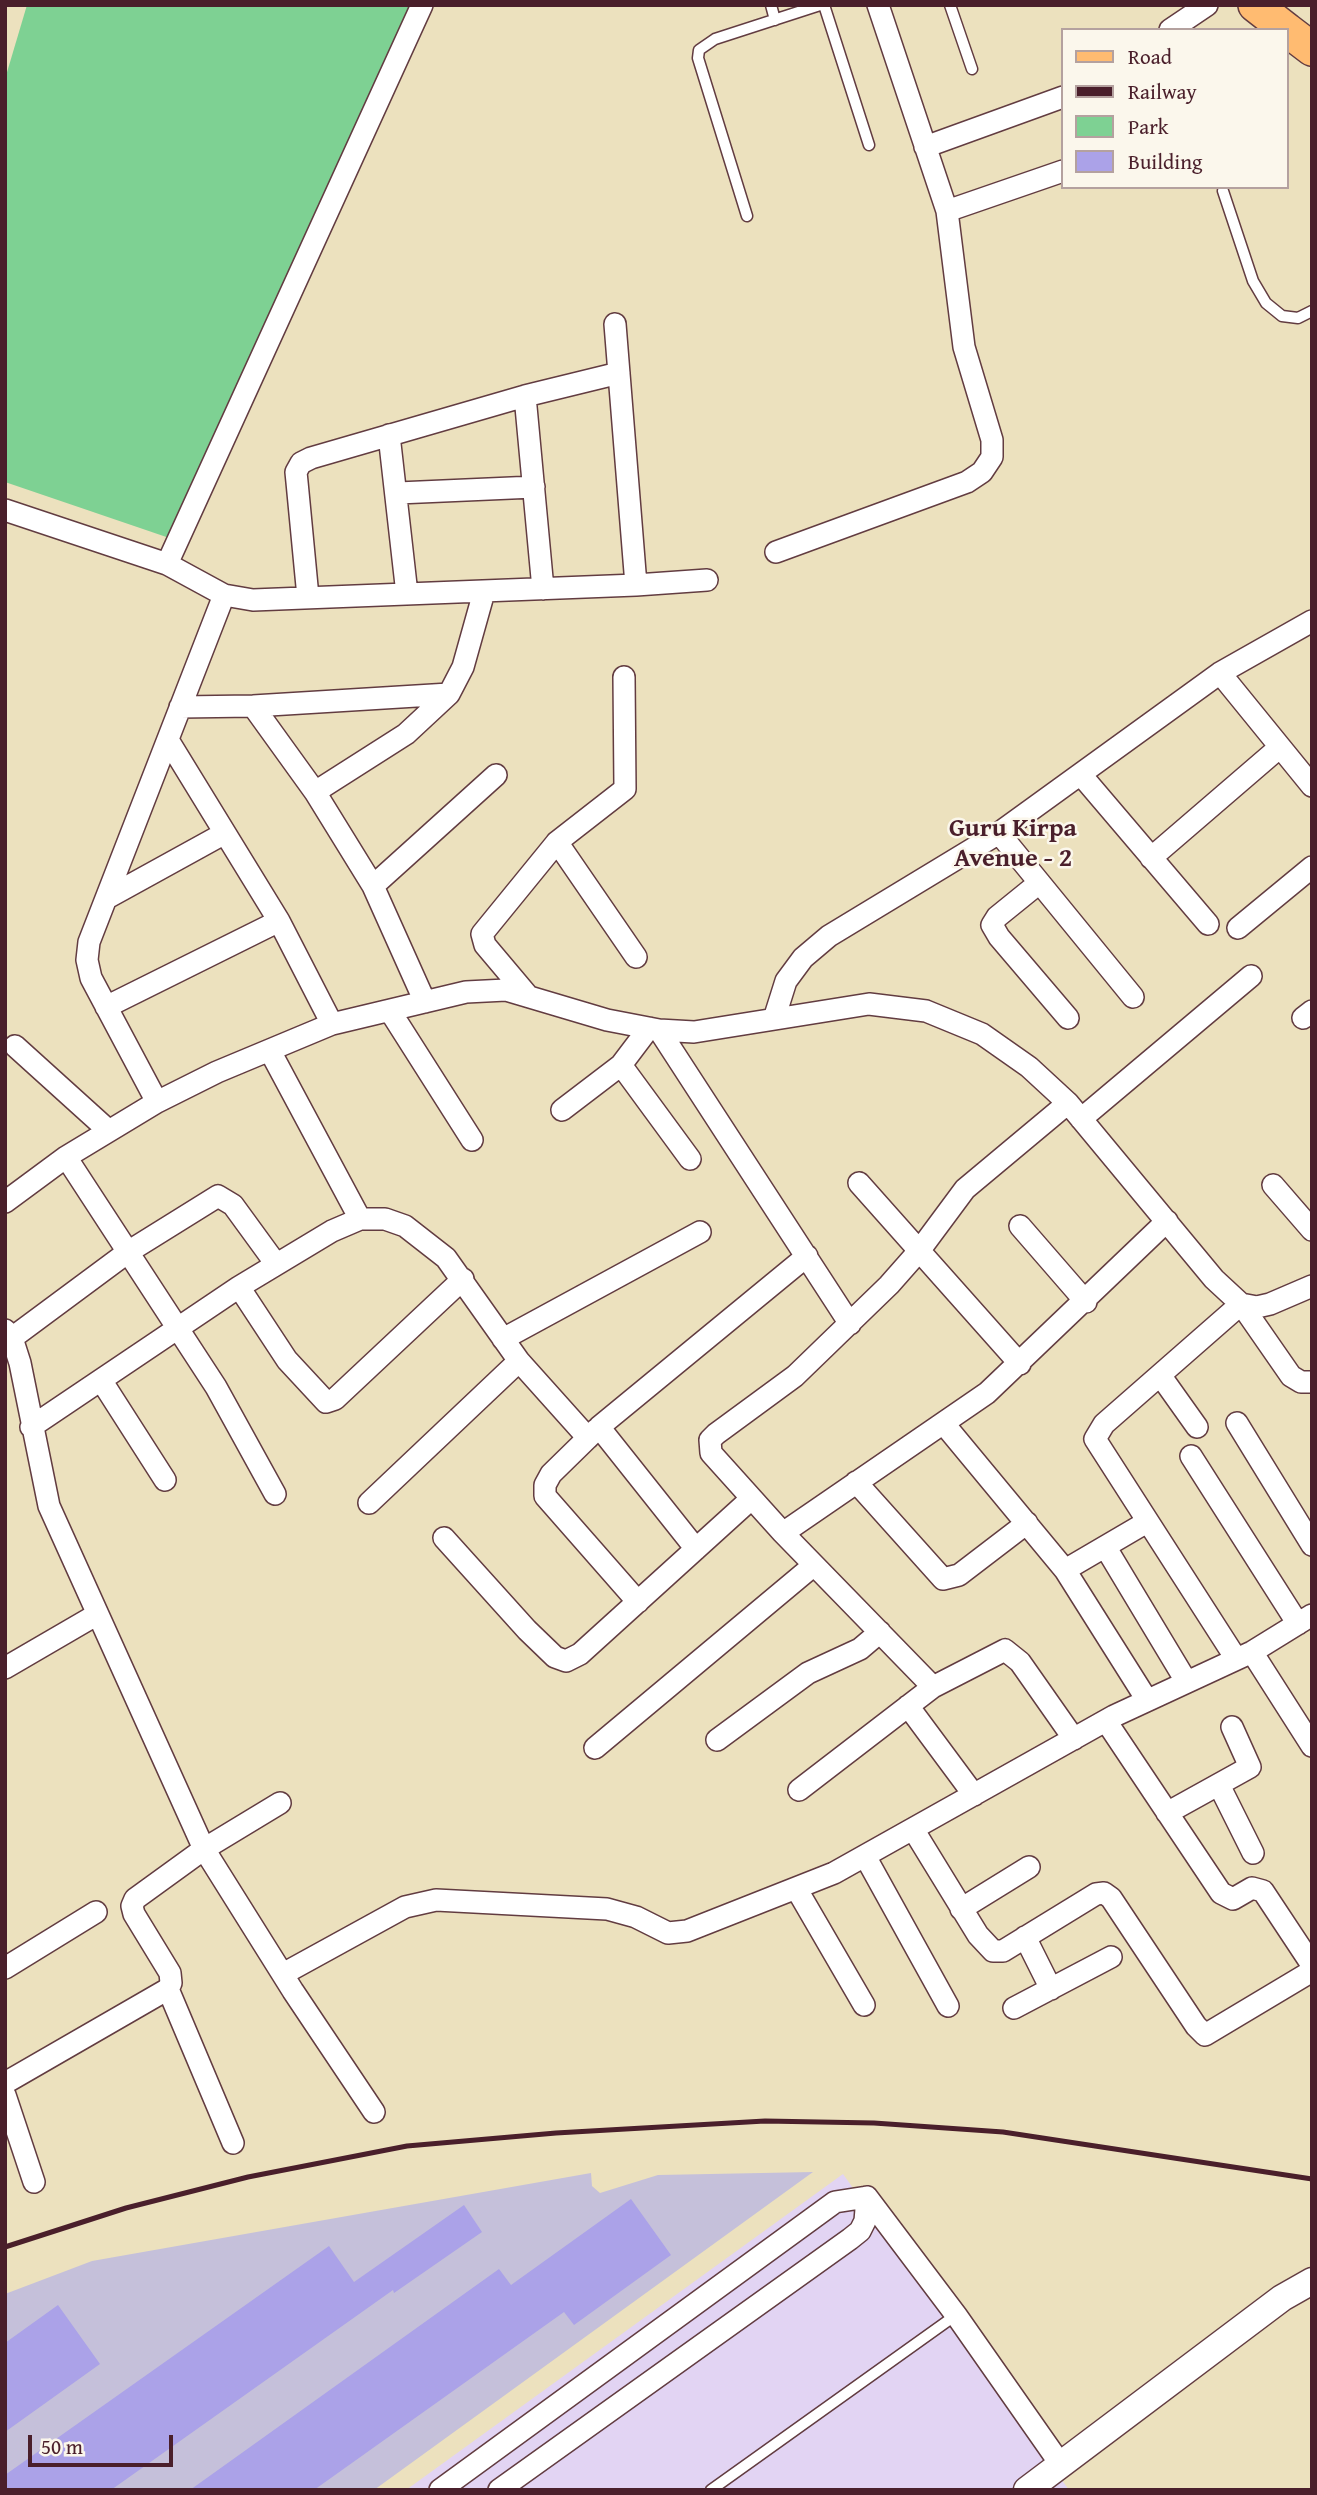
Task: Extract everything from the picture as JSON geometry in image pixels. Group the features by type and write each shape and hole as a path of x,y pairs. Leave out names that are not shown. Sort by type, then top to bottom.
{"main road":[{"path":"1255,5 1284,28"},
{"path":"1289,32 1312,49"}],"street":[{"path":"167,564 422,5"},
{"path":"776,552 967,482 982,472 992,457 992,440 964,347 947,211 878,5"},
{"path":"1173,28 1208,5"},
{"path":"925,147 1062,97"},
{"path":"947,211 1062,171"},
{"path":"615,324 636,585"},
{"path":"308,597 296,472 301,463 525,396 619,373"},
{"path":"525,396 543,589"},
{"path":"389,435 398,493 407,594"},
{"path":"398,493 534,487"},
{"path":"5,510 167,564 224,595 253,600 484,592 707,580"},
{"path":"315,792 406,734 449,694 463,667 484,592"},
{"path":"157,1102 91,978 87,960 89,942 224,595"},
{"path":"774,1019 786,981 803,958 829,936 999,833 1082,776 1220,673 1312,621"},
{"path":"1220,673 1312,786"},
{"path":"528,996 485,945 482,934 557,842 625,789 624,677"},
{"path":"180,707 253,706 449,694"},
{"path":"253,706 315,792 373,886 425,1002"},
{"path":"168,740 279,921 332,1024"},
{"path":"1151,858 1280,747"},
{"path":"373,886 496,775"},
{"path":"1082,776 1208,924"},
{"path":"107,898 225,833"},
{"path":"999,833 1133,997"},
{"path":"557,842 636,957"},
{"path":"1238,928 1312,867"},
{"path":"1039,883 997,917 992,925 999,937 1068,1018"},
{"path":"106,1007 279,921"},
{"path":"933,1687 751,1499 711,1453 710,1440 795,1376 850,1324 919,1251 965,1189 1074,1111 1251,976"},
{"path":"5,1202 66,1157 157,1102 217,1072 332,1024 466,992 506,990 607,1020 654,1029 694,1032 869,1004 926,1011 982,1034 1029,1067 1074,1111 1228,1294 1241,1304 1291,1376 1301,1382 1312,1382"},
{"path":"390,1011 472,1140"},
{"path":"562,1110 621,1065 654,1029"},
{"path":"654,1029 850,1324"},
{"path":"15,1046 109,1131"},
{"path":"270,1051 360,1219"},
{"path":"621,1065 690,1159"},
{"path":"66,1157 216,1387 275,1494"},
{"path":"859,1183 1020,1364"},
{"path":"1273,1185 1309,1222"},
{"path":"276,1264 233,1205 218,1196 128,1252 8,1334 20,1363 49,1506 204,1849 374,2112"},
{"path":"31,1427 276,1264 360,1219 385,1219 405,1226 446,1258 519,1361 593,1433 696,1549"},
{"path":"783,1533 944,1424 1020,1364 1167,1221"},
{"path":"1020,1226 1086,1302"},
{"path":"503,1339 699,1231"},
{"path":"638,1602 545,1496 545,1485 551,1474 593,1433 807,1256"},
{"path":"239,1287 287,1360 326,1402 335,1399 463,1279"},
{"path":"1241,1304 1257,1307 1270,1304 1312,1286"},
{"path":"1241,1304 1104,1424 1095,1439 1147,1522 1312,1746"},
{"path":"369,1503 519,1361"},
{"path":"1160,1375 1196,1427"},
{"path":"101,1380 165,1480"},
{"path":"1237,1423 1312,1545"},
{"path":"944,1424 1065,1570 1147,1700"},
{"path":"283,1974 405,1907 421,1902 453,1900 607,1909 636,1917 668,1933 677,1933 834,1873 1106,1721 1243,1654 1305,1619 1191,1456"},
{"path":"856,1482 943,1578 950,1580 1027,1523"},
{"path":"444,1538 527,1630 555,1657 566,1661 580,1654 751,1499"},
{"path":"1065,1570 1147,1522"},
{"path":"1105,1548 1186,1681"},
{"path":"595,1748 814,1565"},
{"path":"5,1668 96,1615"},
{"path":"717,1740 808,1674 860,1649 880,1632"},
{"path":"799,1790 933,1687 1004,1650 1020,1662 1074,1739"},
{"path":"908,1706 974,1795"},
{"path":"1106,1721 1221,1894 1233,1899 1252,1888 1263,1891 1312,1965"},
{"path":"1167,1813 1250,1767 1232,1727"},
{"path":"1219,1785 1253,1853"},
{"path":"5,2083 168,1989 172,1983 170,1973 132,1906 144,1892 204,1849 280,1803"},
{"path":"913,1829 985,1946 993,1951 1003,1951 1096,1894 1104,1893 1111,1898 1196,2026 1205,2035 1312,1971"},
{"path":"865,1856 948,2006"},
{"path":"961,1909 1029,1867"},
{"path":"796,1888 864,2005"},
{"path":"5,1968 96,1912"},
{"path":"1025,1937 1051,1989"},
{"path":"1014,2008 1111,1957"},
{"path":"168,1989 233,2143"},
{"path":"5,2095 34,2182"},
{"path":"867,2197 956,2315 1061,2465"},
{"path":"440,2490 835,2203 867,2197"},
{"path":"499,2490 850,2239 860,2231 865,2221 867,2197"},
{"path":"1027,2490 1282,2298 1312,2281"}],"lane":[{"path":"771,5 775,20"},
{"path":"747,216 698,58 705,44 822,5 869,145"},
{"path":"950,5 972,69"},
{"path":"1223,191 1253,281 1265,303 1282,316 1298,318 1312,311"},
{"path":"711,2490 956,2315"}],"shaded area":[{"path":"813,2172 374,2490 5,2490 5,2294 92,2261 591,2173 592,2186 600,2193 658,2175"},
{"path":"843,2174 1069,2490 406,2490"}],"green space":[{"path":"27,5 417,5 184,543 5,482 5,79"}],"building":[{"path":"631,2199 671,2255 574,2325 564,2312 314,2490 190,2490 499,2269 511,2285"},
{"path":"464,2205 482,2232 394,2293 393,2290 111,2490 5,2490 5,2475 329,2246 354,2282"},
{"path":"58,2305 100,2364 5,2432 5,2343"}],"railway":[{"path":"5,2247 126,2208 248,2177 407,2146 556,2133 765,2121 874,2123 1003,2132 1312,2179"}],"district":[{"name":"Guru Kirpa Avenue - 2","path":"1013,844"}]}
